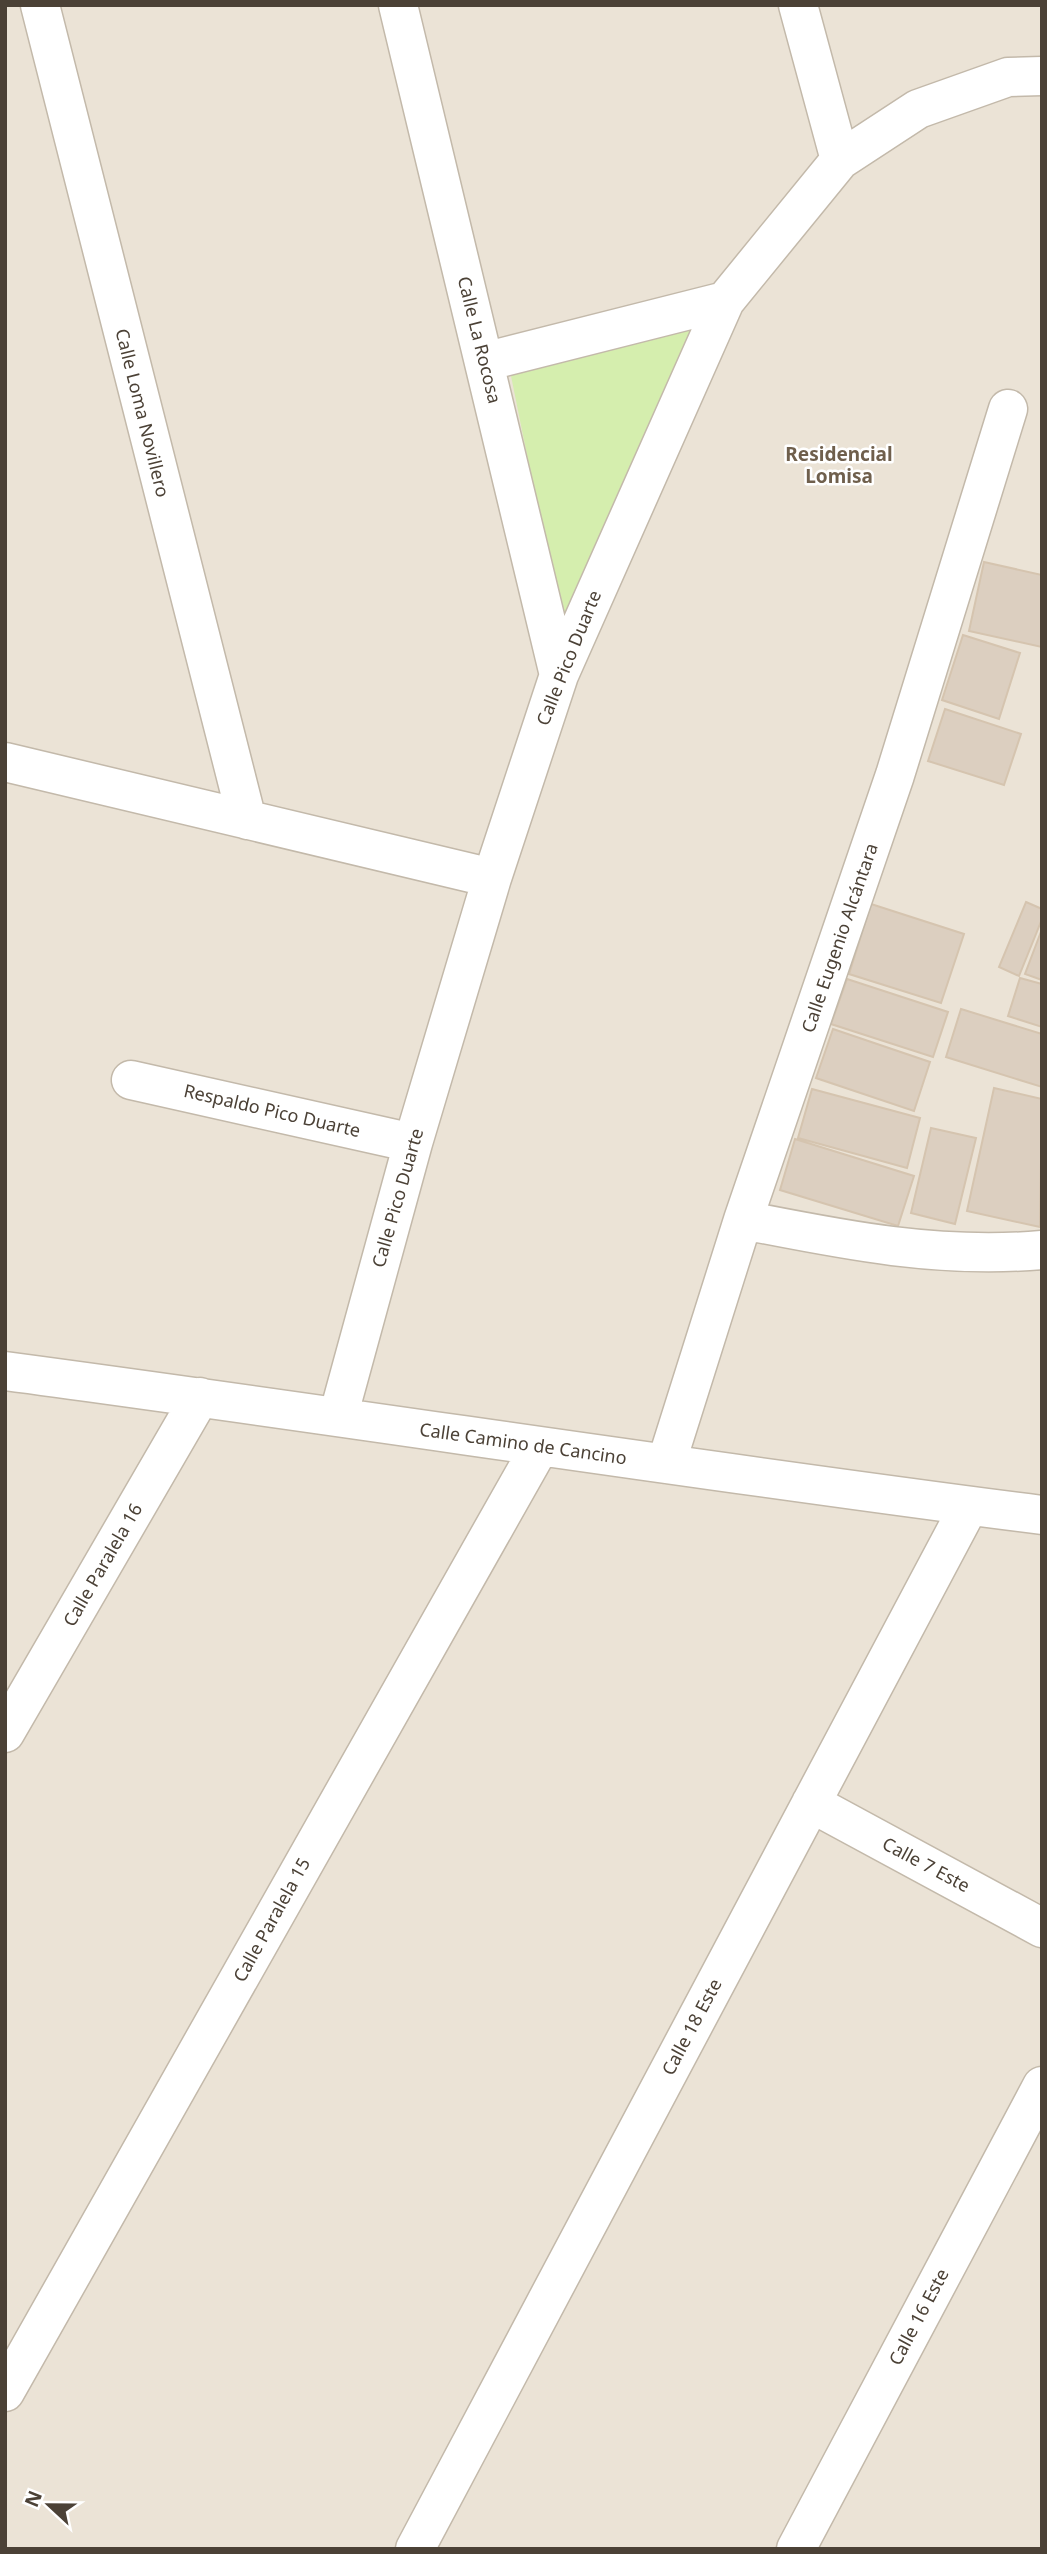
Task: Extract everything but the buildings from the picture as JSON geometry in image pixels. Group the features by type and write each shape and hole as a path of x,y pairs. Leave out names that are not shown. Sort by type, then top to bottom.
{"street":[{"name":"Calle Loma Novillero","path":"40,5 247,820"},
{"name":"Calle La Rocosa","path":"398,5 559,675"},
{"path":"798,5 840,160"},
{"name":"Calle Pico Duarte","path":"338,1417 413,1143 492,878 559,675 725,301 840,160 918,109 1008,77 1042,76"},
{"path":"484,362 725,301"},
{"name":"Calle Eugenio Alcántara","path":"666,1464 743,1220 895,775 1008,409"},
{"path":"5,762 492,878"},
{"name":"Respaldo Pico Duarte","path":"131,1080 413,1143"},
{"path":"743,1220 877,1247 1006,1253 1042,1250"},
{"name":"Calle Camino de Cancino","path":"5,1371 539,1448 1042,1516"},
{"name":"Calle Paralela 16","path":"5,1733 200,1397"},
{"name":"Calle Paralela 15","path":"5,2392 539,1448"},
{"name":"Calle 18 Este","path":"415,2549 969,1506"},
{"name":"Calle 7 Este","path":"811,1803 1042,1928"},
{"name":"Calle 16 Este","path":"796,2549 1042,2086"}],"shaded area":[{"path":"5,5 1042,5 1042,2549 5,2549"}],"green space":[{"path":"703,315 564,638 508,361"}],"district":[{"name":"Residencial Lomisa","path":"839,465"}]}
